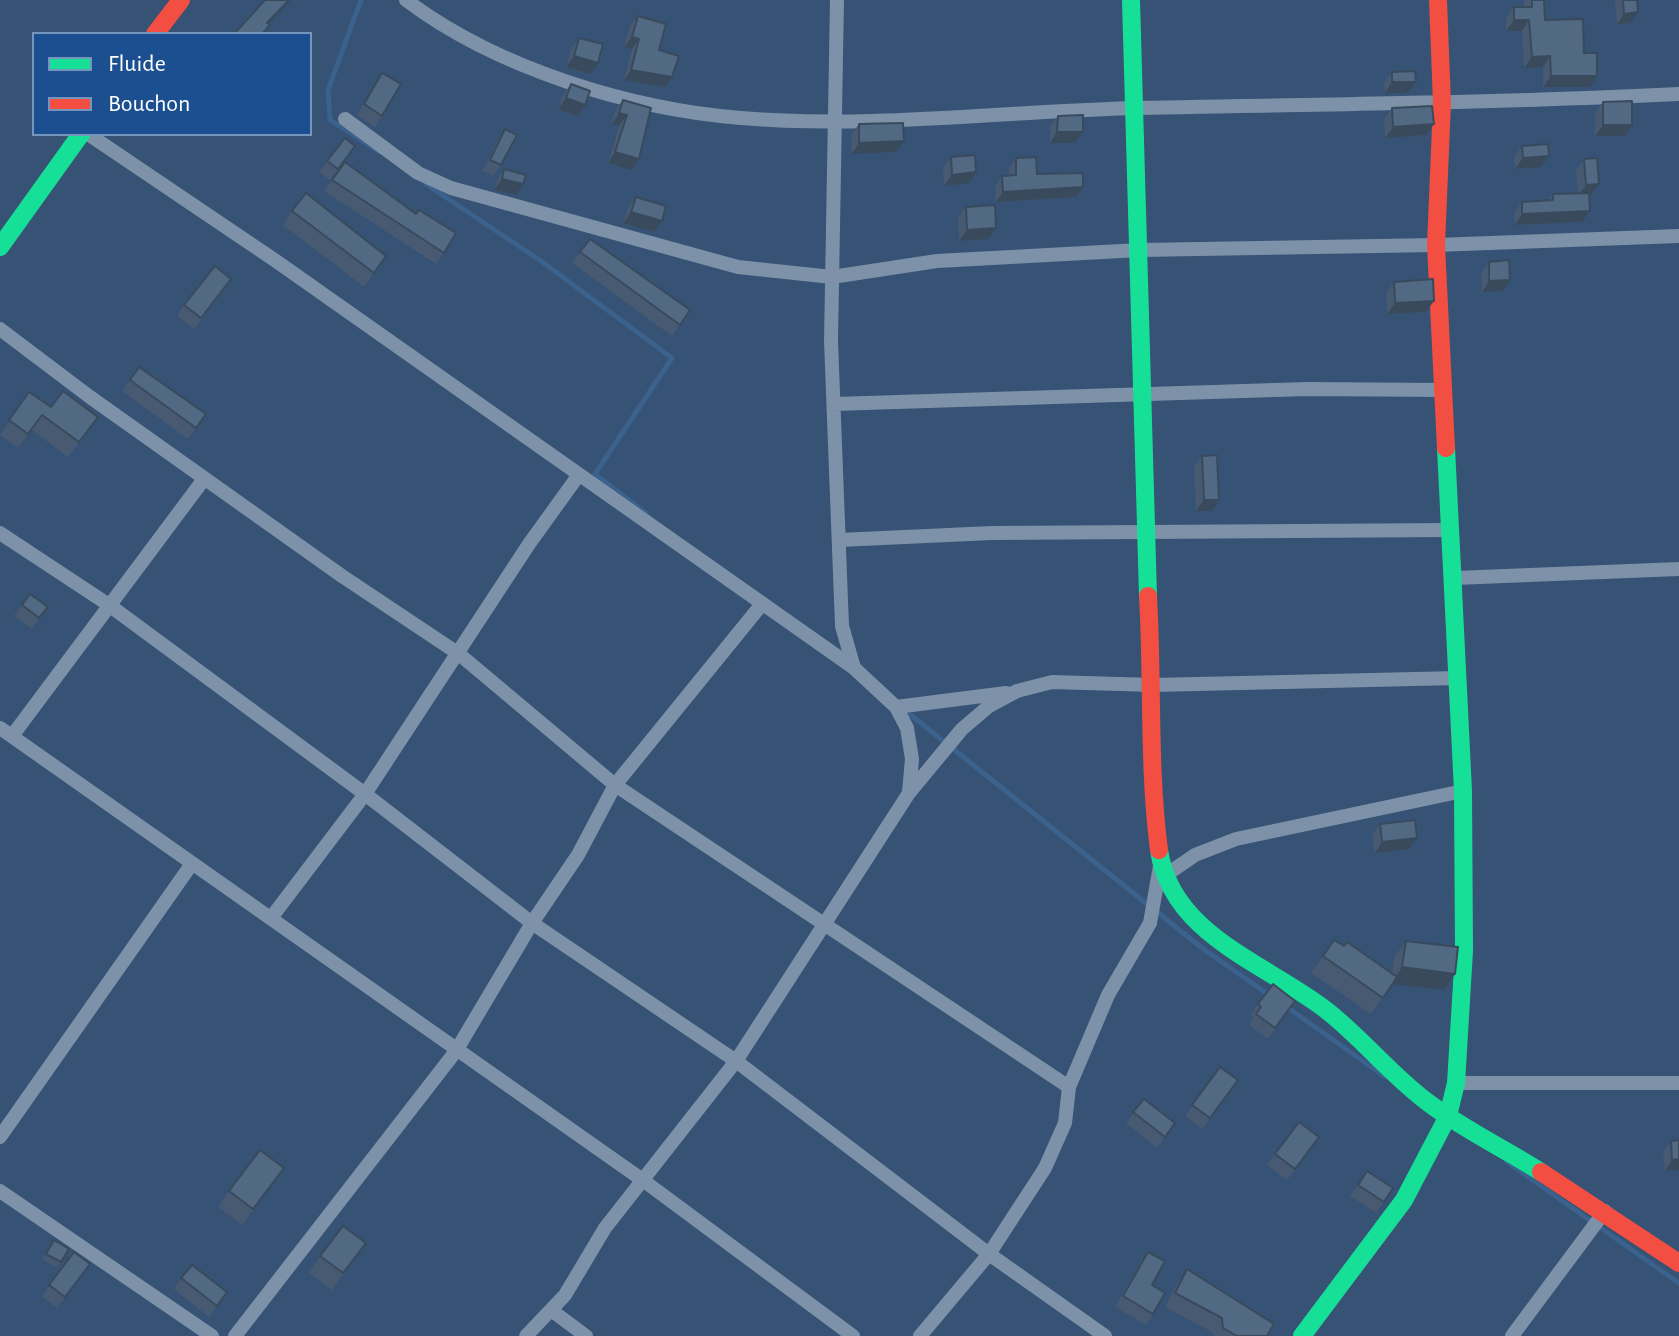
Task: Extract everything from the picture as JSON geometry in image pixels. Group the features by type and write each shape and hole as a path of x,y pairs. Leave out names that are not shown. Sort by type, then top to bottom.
{"street":[{"path":"157,32 181,0"},
{"path":"406,0 469,39 538,72 640,101 739,118 836,121 1136,108 1442,103 1679,94"},
{"path":"837,0 832,277 834,404 842,626 854,668"},
{"path":"1131,0 1144,393 1145,530 1153,685 1152,796 1163,868 1183,907 1207,932 1326,1010 1426,1101 1605,1211 1679,1263"},
{"path":"1302,1336 1404,1200 1448,1116 1456,1083 1464,951 1463,791 1455,578 1436,245 1442,103 1438,0"},
{"path":"345,119 418,173 451,188 738,267 832,277 937,261 1140,250 1436,245 1679,236"},
{"path":"0,247 80,136"},
{"path":"91,136 276,261 854,668 896,707 907,728 912,759 909,793"},
{"path":"0,329 204,479 459,654 615,785 1069,1087"},
{"path":"834,404 1144,393 1444,390"},
{"path":"271,918 365,794 529,544 578,476"},
{"path":"204,479 109,605 6,732 644,1181 853,1336"},
{"path":"839,540 1145,530 1451,530"},
{"path":"0,533 109,605 365,794 532,923 736,1061 989,1254 1105,1336"},
{"path":"1455,578 1679,569"},
{"path":"235,1336 456,1051 532,923 578,855 615,785 762,604"},
{"path":"896,707 1017,691 1052,682 1153,685 1458,678"},
{"path":"526,1336 580,1275 605,1228 736,1061 909,793 962,729 989,706 1017,691"},
{"path":"1163,868 1226,842 1463,791"},
{"path":"0,1137 191,865"},
{"path":"920,1336 989,1254 1045,1168 1065,1123 1069,1087 1108,995 1150,923 1163,868"},
{"path":"1456,1083 1679,1083"},
{"path":"0,1191 205,1334"},
{"path":"1512,1336 1605,1211"},
{"path":"551,1310 586,1336"}],"building":[{"path":"265,0 289,0 267,23 270,25 264,32 236,32"},
{"path":"1532,0 1544,0 1545,20 1583,19 1584,53 1597,53 1597,76 1551,76 1550,56 1532,57 1529,20 1514,20 1514,7 1532,7"},
{"path":"1623,0 1637,0 1638,12 1624,14"},
{"path":"638,16 666,24 659,50 679,56 672,77 631,70 639,39 632,37"},
{"path":"579,38 603,44 598,63 574,56"},
{"path":"1415,71 1416,82 1392,82 1392,72"},
{"path":"382,73 401,84 382,116 364,104"},
{"path":"571,84 590,91 585,105 566,98"},
{"path":"623,100 651,108 639,159 615,152 627,115 619,113"},
{"path":"1632,101 1632,125 1603,125 1603,102"},
{"path":"1432,106 1434,124 1393,127 1392,108"},
{"path":"1083,115 1083,132 1057,132 1058,116"},
{"path":"903,123 904,141 859,143 859,124"},
{"path":"505,129 517,135 501,165 490,160"},
{"path":"345,138 355,146 338,169 327,161"},
{"path":"1548,144 1549,156 1523,158 1522,146"},
{"path":"975,155 976,172 952,175 951,157"},
{"path":"1036,157 1037,174 1083,173 1083,187 1003,192 1002,176 1016,175 1016,158"},
{"path":"1597,158 1599,184 1586,185 1584,159"},
{"path":"345,162 416,214 419,210 456,233 444,253 332,180"},
{"path":"504,169 526,175 523,184 502,179"},
{"path":"306,193 386,256 374,273 292,211"},
{"path":"1589,193 1590,211 1522,214 1522,202 1553,200 1553,194"},
{"path":"636,197 666,206 662,221 631,212"},
{"path":"995,205 996,228 967,230 966,207"},
{"path":"590,239 690,310 680,325 580,252"},
{"path":"1509,260 1510,280 1489,281 1489,262"},
{"path":"215,266 231,279 201,318 184,305"},
{"path":"1433,279 1434,301 1395,303 1394,282"},
{"path":"139,367 206,414 196,428 130,380"},
{"path":"63,391 98,417 79,442 42,415 28,434 9,420 29,392 51,407"},
{"path":"1217,455 1219,500 1204,500 1202,456"},
{"path":"30,594 48,607 39,618 22,605"},
{"path":"1415,820 1417,838 1382,842 1380,824"},
{"path":"1334,940 1344,946 1347,942 1397,977 1383,998 1323,956"},
{"path":"1406,941 1458,947 1455,974 1402,967"},
{"path":"1273,984 1295,1001 1275,1028 1256,1014 1261,1007 1258,1004"},
{"path":"1220,1067 1238,1080 1210,1118 1192,1105"},
{"path":"1144,1099 1175,1123 1165,1137 1133,1112"},
{"path":"1299,1122 1319,1137 1295,1169 1275,1154"},
{"path":"1679,1140 1679,1159 1672,1160 1671,1141"},
{"path":"260,1150 284,1168 253,1209 229,1191"},
{"path":"1367,1171 1393,1188 1384,1202 1358,1185"},
{"path":"343,1226 366,1243 343,1273 320,1256"},
{"path":"54,1240 69,1249 61,1262 46,1254"},
{"path":"74,1252 90,1264 65,1297 49,1285"},
{"path":"1148,1252 1165,1261 1152,1285 1165,1293 1153,1314 1123,1296"},
{"path":"192,1265 227,1292 217,1306 181,1278"},
{"path":"1187,1269 1274,1324 1267,1336 1237,1336 1223,1328 1222,1318 1175,1293"}],"waterway":[{"path":"361,0 328,90 330,120 378,151"},
{"path":"426,184 541,261 672,358 595,474 646,513"},
{"path":"902,708 1202,948 1269,995"},
{"path":"1284,1005 1384,1076"},
{"path":"1507,1162 1679,1283"}],"traffic: fast":[{"path":"1131,0 1148,596"},
{"path":"0,247 80,136"},
{"path":"1302,1336 1404,1200 1448,1116 1456,1083 1464,951 1463,791 1446,448"},
{"path":"1159,850 1167,879 1182,904 1202,926 1250,962 1326,1010 1439,1111 1541,1172"}],"traffic: jam":[{"path":"157,32 181,0"},
{"path":"1438,0 1442,103 1436,245 1446,448"},
{"path":"1148,596 1153,787 1159,850"},
{"path":"1541,1172 1679,1263"}]}
